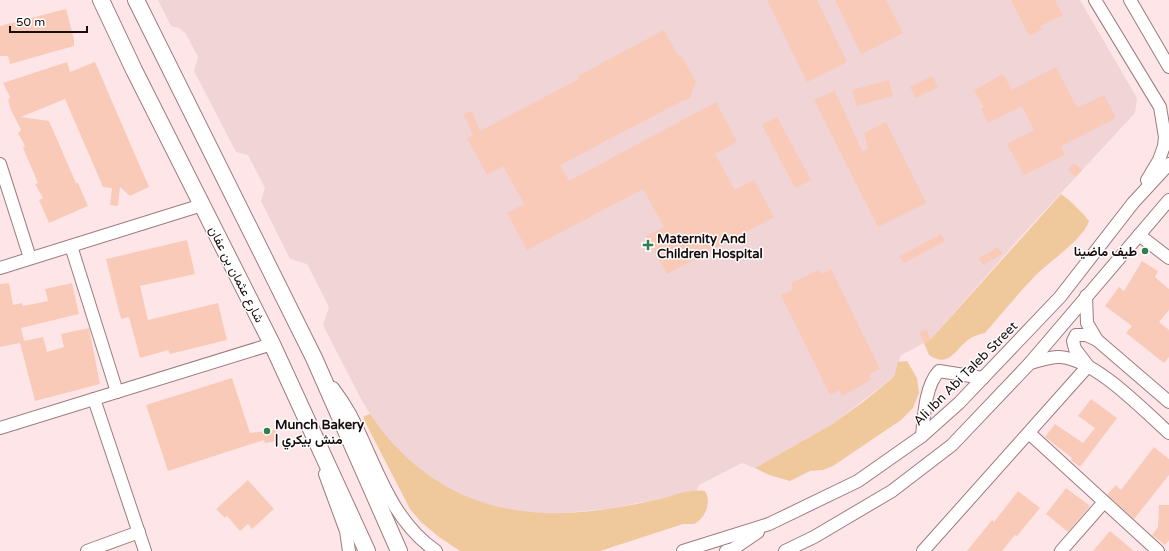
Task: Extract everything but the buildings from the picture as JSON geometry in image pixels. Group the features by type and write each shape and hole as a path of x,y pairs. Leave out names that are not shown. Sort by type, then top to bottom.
{"main road":[{"name":"شارع عثمان بن عفان","path":"101,0 272,344 367,551"},
{"path":"136,0 314,358 400,551"}],"street":[{"path":"1095,0 1160,107 1169,116"},
{"path":"1130,0 1169,67"},
{"path":"1133,203 1159,160 1164,146 1165,137 1160,107"},
{"path":"0,164 30,258"},
{"name":"Ali Ibn Abi Taleb Street","path":"684,551 769,524 858,481 922,436 959,403 1060,297 1133,203 1169,164"},
{"path":"785,551 814,537 892,490 952,445 1030,363 1169,200"},
{"path":"0,268 202,205"},
{"path":"1139,235 1169,258"},
{"path":"71,246 117,392"},
{"path":"1086,296 1087,323 1097,340"},
{"path":"1088,366 1075,349 1073,341 1076,335 1086,335 1097,340 1169,402"},
{"path":"0,428 272,344 308,425 346,532 349,551"},
{"path":"1030,363 1058,356 1073,359 1088,366 1111,382 1169,432"},
{"path":"314,358 350,414 381,483 407,524 436,551"},
{"path":"923,551 1088,366"},
{"path":"922,436 929,392 934,377 939,371 983,378"},
{"path":"94,399 145,551"},
{"path":"1029,433 1158,551"},
{"path":"1061,551 1104,502"},
{"path":"726,551 733,549 769,524"},
{"path":"87,551 139,532"},
{"path":"776,551 814,537"}],"shaded area":[{"name":"Maternity And Children Hospital","path":"158,0 1080,0 1137,98 1135,113 1025,232 930,340 901,355 894,377 831,425 755,468 742,463 699,485 697,490 655,500 606,509 554,514 516,511 478,502 442,486 410,463 379,429 361,399 323,325 329,307 307,264 290,259 261,201 265,188 248,155 236,152 194,71 198,57 186,34 179,28 171,26"},
{"path":"1061,194 1076,206 1089,221 1080,236 1034,277 985,333 976,335 970,339 946,359 936,359 929,355 924,343 931,339"},
{"path":"907,361 917,378 919,393 913,408 901,420 833,466 823,470 810,471 790,481 769,475 755,468 831,425 894,377 898,362"},
{"path":"370,414 394,444 420,469 448,488 479,501 511,509 546,513 581,512 637,504 699,490 705,491 707,495 708,500 706,510 698,522 694,524 683,524 600,551 460,551 439,537 421,522 410,509 364,420 364,416"}],"place":[{"name":"Maternity And Children Hospital","path":"648,245"},
{"name":"طيف ماضينا","path":"1145,251"},
{"name":"Munch Bakery | منش بيكري","path":"267,431"}]}
